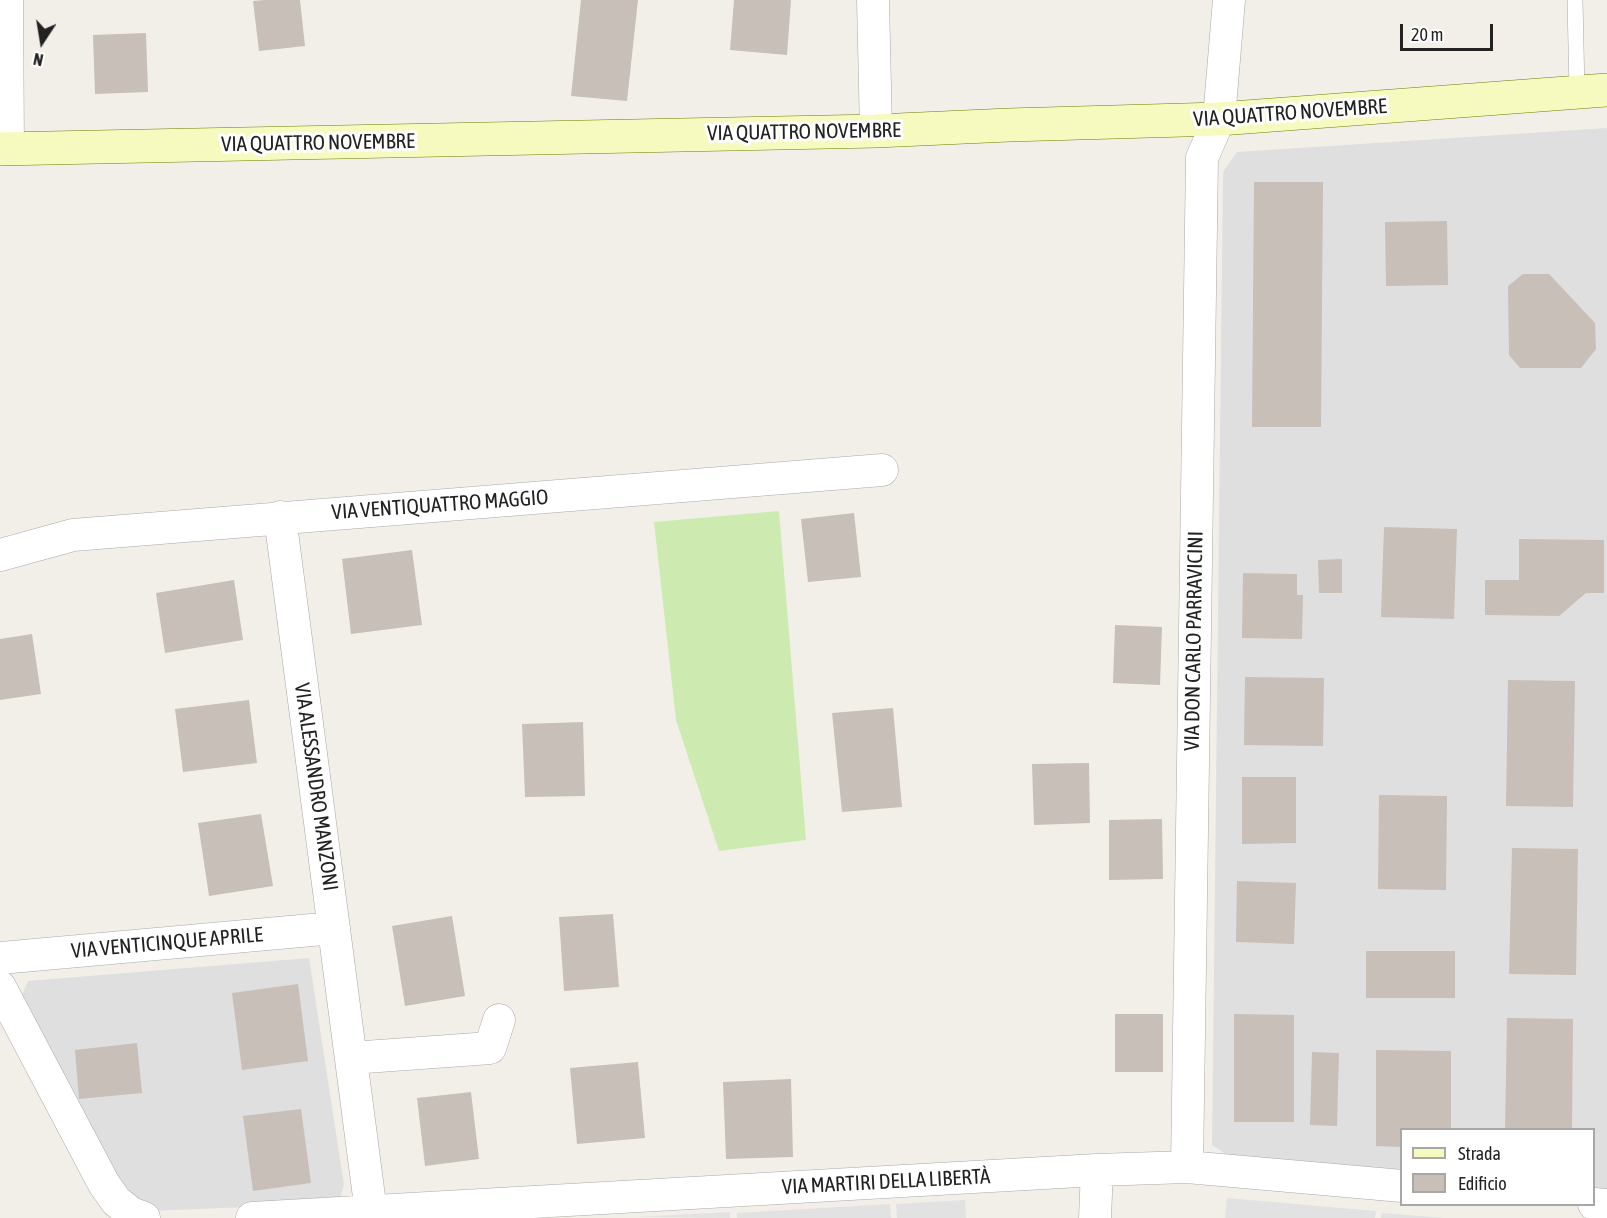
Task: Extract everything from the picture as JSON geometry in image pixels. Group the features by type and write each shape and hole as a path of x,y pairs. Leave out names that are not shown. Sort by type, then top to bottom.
{"street":[{"path":"4,149 7,0"},
{"path":"873,0 876,131"},
{"name":"VIA DON CARLO PARRAVICINI","path":"1186,1167 1202,159 1219,119 1229,0"},
{"name":"VIA QUATTRO NOVEMBRE","path":"4,149 876,131 1219,119 1592,91"},
{"name":"VIA VENTIQUATTRO MAGGIO","path":"0,555 73,535 882,470"},
{"name":"VIA ALESSANDRO MANZONI","path":"280,517 371,1212"},
{"name":"VIA VENTICINQUE APRILE","path":"0,958 334,928"},
{"path":"0,987 104,1184 116,1201 131,1213 144,1218"},
{"path":"351,1058 490,1048 500,1020"},
{"name":"VIA MARTIRI DELLA LIBERTÀ","path":"371,1212 1097,1170 1186,1167 1400,1186"},
{"path":"1095,1218 1097,1170"},
{"path":"252,1218 371,1212"}],"lane":[{"path":"1575,0 1592,91"}],"shaded area":[{"path":"1607,128 1607,1190 1595,1189 1595,1128 1400,1128 1400,1172 1229,1156 1212,1145 1223,172 1237,152"},
{"path":"309,958 344,1185 338,1203 153,1211 120,1190 18,1004 28,981"},
{"path":"1227,1198 1376,1211 1375,1218 1225,1218"},
{"path":"965,1200 966,1218 897,1218 896,1204"},
{"path":"890,1204 891,1218 737,1218 737,1213"},
{"path":"730,1212 730,1218 636,1217"},
{"path":"1382,1213 1444,1218 1381,1218"}],"green space":[{"path":"779,511 806,840 719,851 676,720 654,522"}],"building":[{"path":"300,0 305,46 259,51 253,1"},
{"path":"581,0 638,0 627,101 571,96"},
{"path":"734,0 791,0 787,55 730,50"},
{"path":"146,33 148,92 95,94 93,35"},
{"path":"1254,182 1323,182 1321,427 1252,427"},
{"path":"1447,221 1448,285 1386,286 1385,222"},
{"path":"1523,274 1549,274 1595,323 1596,349 1581,368 1520,368 1509,355 1508,286"},
{"path":"854,513 861,577 808,582 801,519"},
{"path":"1384,527 1457,529 1454,619 1381,617"},
{"path":"1519,539 1604,540 1604,593 1586,593 1559,616 1485,615 1485,580 1519,580"},
{"path":"412,550 422,625 351,634 342,559"},
{"path":"1342,559 1342,593 1319,593 1318,560"},
{"path":"1243,573 1297,574 1297,595 1303,595 1302,639 1242,638"},
{"path":"234,580 243,640 165,653 156,593"},
{"path":"1115,625 1162,627 1160,685 1113,683"},
{"path":"32,634 41,694 0,700 0,639"},
{"path":"1245,677 1324,678 1323,746 1244,745"},
{"path":"1508,680 1575,681 1573,807 1506,806"},
{"path":"249,700 257,763 183,772 175,709"},
{"path":"893,708 902,807 842,812 832,713"},
{"path":"583,722 585,796 525,797 522,724"},
{"path":"1089,763 1090,823 1034,825 1032,764"},
{"path":"1242,777 1296,777 1296,843 1242,844"},
{"path":"1379,795 1447,796 1446,890 1378,889"},
{"path":"261,814 273,886 209,896 198,823"},
{"path":"1162,819 1163,879 1109,880 1109,820"},
{"path":"1512,848 1578,849 1576,975 1509,974"},
{"path":"1237,881 1296,883 1294,944 1236,942"},
{"path":"613,914 619,987 564,991 559,917"},
{"path":"452,916 465,996 405,1006 392,926"},
{"path":"1366,951 1455,951 1455,998 1366,998"},
{"path":"298,984 308,1061 242,1070 232,993"},
{"path":"1115,1014 1163,1014 1163,1072 1115,1072"},
{"path":"1234,1014 1294,1015 1294,1122 1234,1122"},
{"path":"1507,1018 1573,1019 1572,1128 1505,1128"},
{"path":"137,1043 142,1093 79,1099 75,1050"},
{"path":"1376,1050 1451,1051 1451,1128 1400,1128 1400,1147 1376,1146"},
{"path":"1312,1052 1339,1053 1337,1126 1310,1125"},
{"path":"638,1062 645,1138 577,1144 570,1068"},
{"path":"791,1079 793,1157 726,1159 723,1082"},
{"path":"471,1092 479,1159 425,1166 417,1098"},
{"path":"301,1109 311,1183 253,1191 243,1116"}]}
